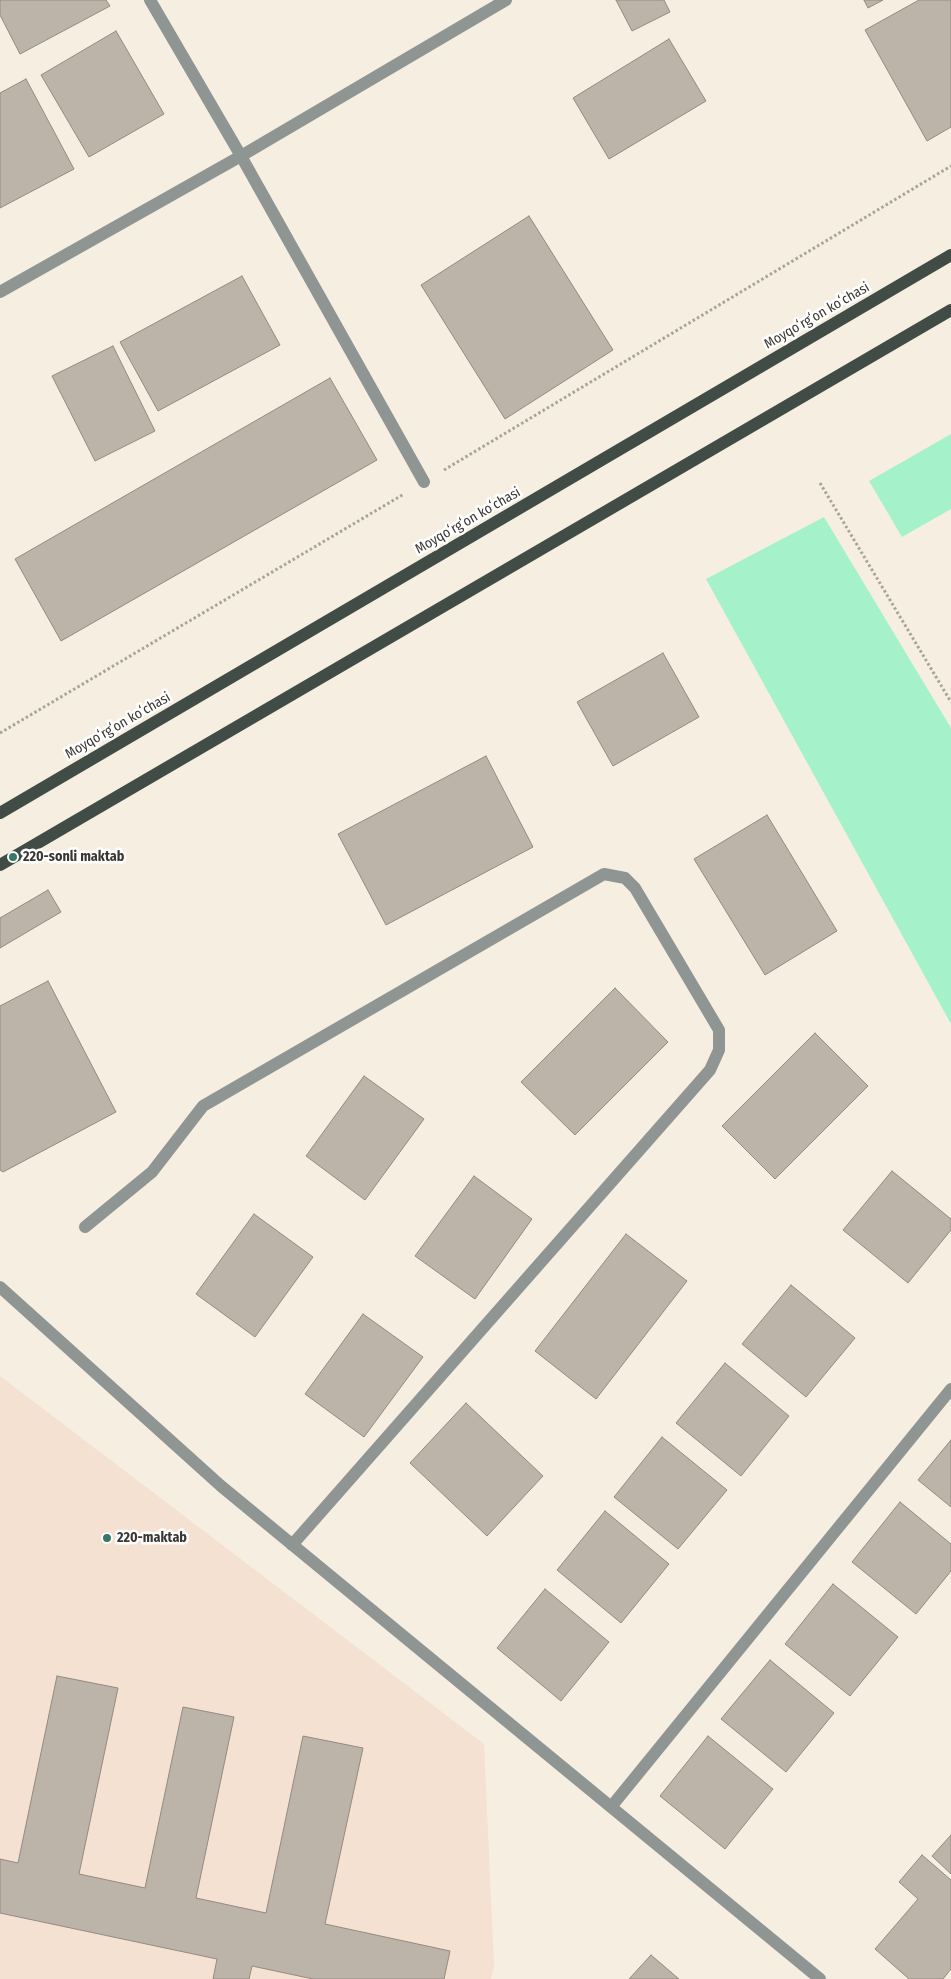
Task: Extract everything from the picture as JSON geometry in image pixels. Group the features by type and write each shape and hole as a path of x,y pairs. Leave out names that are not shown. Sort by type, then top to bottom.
{"main road":[{"name":"Moyqoʻrgʻon koʻchasi","path":"0,812 951,255"},
{"path":"0,865 951,310"}],"street":[{"path":"150,0 241,156 424,482"},
{"path":"0,292 241,156 506,0"},
{"path":"85,1227 152,1172 203,1106 604,874 625,878 635,888 719,1030 719,1050 710,1070 292,1545"},
{"path":"0,1288 221,1486 820,1979"},
{"path":"611,1807 951,1390"}],"path":[{"path":"0,733 424,482 951,166"},
{"path":"820,483 951,702"}],"shaded area":[{"name":"220-maktab","path":"0,1376 484,1744 494,1966 491,1979 0,1979"}],"green space":[{"path":"951,434 951,509 902,537 869,481"},
{"path":"824,517 951,728 951,1024 706,579"}],"building":[{"path":"0,0 106,0 110,6 20,54 0,15"},
{"path":"616,0 664,0 670,12 632,31"},
{"path":"864,0 883,0 868,8"},
{"path":"919,0 951,0 951,127 927,141 865,30"},
{"path":"116,31 164,114 89,157 41,75"},
{"path":"669,39 706,101 609,159 573,98"},
{"path":"26,79 74,169 0,208 0,93"},
{"path":"529,216 613,350 505,419 421,285"},
{"path":"242,276 280,345 158,411 120,342"},
{"path":"113,346 155,431 95,461 52,376"},
{"path":"330,378 377,460 61,641 15,559"},
{"path":"663,653 699,717 613,766 577,702"},
{"path":"486,756 533,847 386,925 338,834"},
{"path":"767,815 837,931 765,975 694,859"},
{"path":"48,890 61,912 0,948 0,918"},
{"path":"48,981 116,1112 3,1172 0,1170 0,1006"},
{"path":"615,988 668,1042 575,1135 521,1082"},
{"path":"815,1033 868,1086 775,1179 722,1126"},
{"path":"364,1076 424,1119 365,1200 306,1156"},
{"path":"892,1171 951,1219 951,1230 908,1283 843,1230"},
{"path":"474,1176 532,1219 475,1299 415,1256"},
{"path":"254,1214 313,1257 255,1337 196,1294"},
{"path":"626,1234 687,1281 596,1399 535,1351"},
{"path":"791,1285 855,1338 806,1397 742,1344"},
{"path":"363,1314 423,1357 364,1437 305,1394"},
{"path":"725,1363 789,1416 741,1476 676,1423"},
{"path":"466,1403 543,1476 487,1536 410,1463"},
{"path":"662,1437 727,1490 678,1549 614,1497"},
{"path":"951,1440 951,1507 918,1480"},
{"path":"900,1502 951,1544 951,1571 916,1614 852,1562"},
{"path":"605,1511 669,1564 621,1623 557,1570"},
{"path":"833,1584 898,1637 850,1696 785,1644"},
{"path":"545,1589 609,1642 561,1701 497,1648"},
{"path":"770,1660 834,1713 786,1772 721,1719"},
{"path":"57,1676 118,1688 79,1874 145,1888 183,1707 234,1717 196,1898 266,1913 303,1736 363,1748 325,1924 450,1951 444,1979 313,1979 252,1966 249,1979 213,1979 217,1959 0,1913 0,1859 18,1863"},
{"path":"708,1736 773,1789 725,1849 660,1796"},
{"path":"951,1835 951,1874 932,1856"},
{"path":"922,1855 951,1880 951,1969 943,1979 909,1979 875,1949 918,1899 899,1882"},
{"path":"651,1955 679,1979 629,1979"}],"place":[{"name":"220-sonli maktab","path":"13,857"},
{"name":"220-maktab","path":"107,1538"}]}
